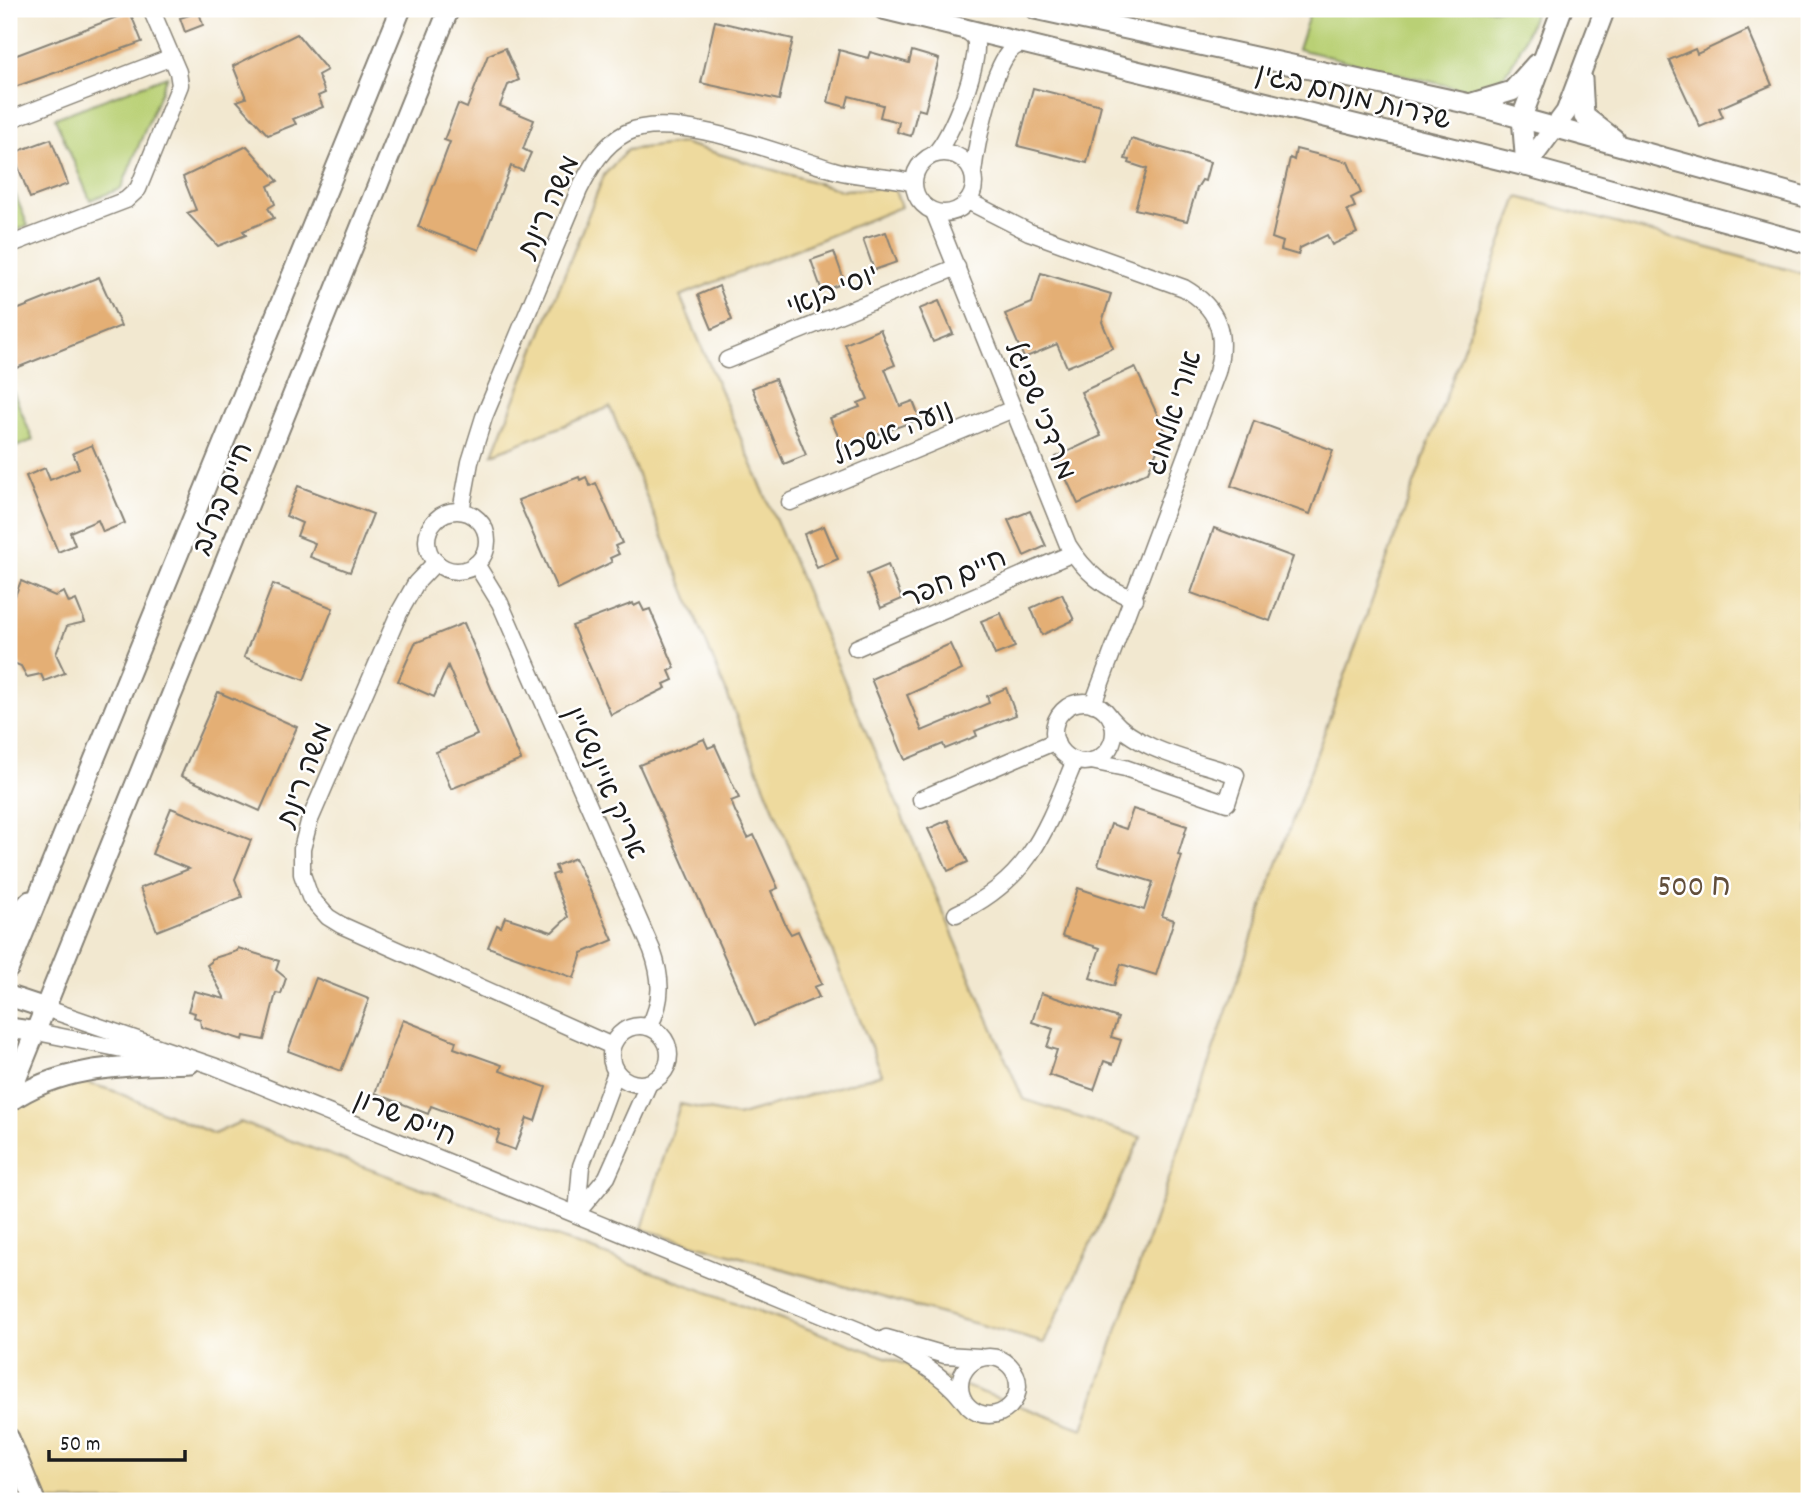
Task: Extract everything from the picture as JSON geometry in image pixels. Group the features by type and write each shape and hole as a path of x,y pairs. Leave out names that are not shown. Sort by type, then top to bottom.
{"street":[{"path":"9,246 125,200 135,193 142,183 178,93 179,75 151,9"},
{"name":"חיים ברלב","path":"9,968 401,9"},
{"name":"חיים ברלב","path":"9,1100 449,9"},
{"name":"שדרות מנחם בגין","path":"883,9 1525,166 1809,244"},
{"name":"שדרות מנחם בגין","path":"1035,9 1059,12 1470,104 1809,198"},
{"path":"1525,166 1521,117 1562,9"},
{"path":"1525,166 1566,112 1581,66 1605,9"},
{"path":"961,27 972,35 977,52 949,135 934,154 916,169 913,183 919,200 934,212 953,211 968,201 974,187 977,139 1004,59 1014,47 1028,43"},
{"path":"1470,104 1512,90 1544,55"},
{"path":"9,120 172,57"},
{"path":"1581,66 1584,116 1620,144"},
{"name":"משה רינת","path":"461,511 470,462 484,417 579,190 601,153 614,141 642,127 676,127 838,171 913,183"},
{"path":"934,154 958,156 966,161 973,173"},
{"name":"אורי אלמוג","path":"968,201 1030,232 1184,288 1206,303 1218,320 1222,340 1217,372 1135,599 1093,704"},
{"name":"מרדכי שפיגל","path":"934,212 1073,554 1098,581 1135,599"},
{"name":"יוסי בנאי","path":"727,360 957,267"},
{"name":"נועה אשכול","path":"790,502 1013,410"},
{"path":"461,511 478,520 485,532 485,550 475,564 453,570 436,562 428,545 430,527 443,514 461,511"},
{"name":"חיים חפר","path":"856,648 1073,554"},
{"name":"משה רינת","path":"436,562 416,583 401,608 309,822 302,862 305,886 318,908 341,925 612,1046"},
{"name":"אריק איינשטיין","path":"475,564 500,603 652,950 660,992 658,1010 649,1027"},
{"path":"1079,702 1093,704 1111,719 1124,731 1145,743 1236,775 1227,803 1129,769 1063,753 1056,741 1056,723 1063,711 1079,702"},
{"path":"956,914 999,888 1027,862 1083,760 1105,753 1113,741 1111,719"},
{"path":"921,799 1056,741"},
{"path":"9,924 40,890"},
{"path":"9,996 46,1008"},
{"name":"חיים שרון","path":"46,1008 216,1067 860,1331 930,1369 952,1386 962,1399"},
{"path":"577,1213 607,1177 649,1083 664,1073 670,1055 664,1038 649,1027 627,1029 612,1046 611,1060 616,1072 631,1083 649,1083"},
{"path":"9,1028 37,1032"},
{"name":"חיים שרון","path":"37,1032 216,1067"},
{"path":"9,1100 43,1083 108,1067 190,1063"},
{"path":"577,1213 581,1166 616,1072"},
{"name":"חיים שרון","path":"860,1331 945,1354 984,1357"},
{"path":"984,1357 998,1358 1013,1369 1018,1381 1015,1399 1002,1412 989,1415 971,1410 962,1399 959,1383 963,1371 972,1362 984,1357"},
{"path":"9,1438 35,1501"}],"green space":[{"path":"1311,9 1536,9 1521,48 1507,71 1487,87 1473,92 1298,49"},
{"path":"167,76 121,189 90,200 55,118"},
{"path":"9,179 28,226 9,233"},
{"path":"12,389 33,440 9,450 9,391"}],"sand":[{"path":"682,143 841,190 894,188 901,207 680,296 1023,1099 1141,1137 1044,1343 642,1229 680,1104 737,1116 882,1074 610,407 493,454 604,175 627,150"},
{"path":"1518,197 1809,275 1809,1501 29,1501 9,1452 9,1098 64,1080 114,1091 214,1134 240,1122 1083,1429 1285,841"}],"building":[{"path":"130,12 142,42 9,89 9,58"},
{"path":"199,12 203,25 185,32 180,18"},
{"path":"715,21 793,39 779,100 701,83"},
{"path":"1748,30 1772,85 1719,108 1723,117 1700,127 1669,60 1695,49 1697,54"},
{"path":"297,34 327,70 318,75 325,93 318,96 323,107 293,119 296,124 268,135 237,101 246,98 233,66"},
{"path":"505,48 519,80 508,85 500,106 534,120 523,149 531,153 523,171 511,166 479,250 418,227 450,142 444,140 458,104 467,108 488,55"},
{"path":"839,50 868,58 870,52 909,63 912,51 939,59 925,111 918,109 911,136 897,132 899,122 880,117 883,105 849,96 846,107 828,102"},
{"path":"1033,88 1101,105 1087,163 1018,146"},
{"path":"51,139 68,184 30,198 13,153"},
{"path":"1131,139 1210,162 1205,181 1202,180 1197,188 1187,221 1135,209 1147,169 1125,159"},
{"path":"247,146 278,181 268,186 275,204 268,208 274,218 243,231 246,235 218,246 187,213 196,210 183,177"},
{"path":"1296,149 1348,162 1361,193 1351,198 1355,207 1347,210 1357,233 1332,245 1327,235 1300,248 1298,255 1281,250 1283,242 1272,238 1290,158 1294,160"},
{"path":"886,232 897,262 874,270 863,239"},
{"path":"834,252 845,283 822,291 811,260"},
{"path":"1041,273 1111,294 1102,322 1113,348 1067,367 1057,344 1024,358 1005,314 1032,303"},
{"path":"99,277 121,326 9,371 9,313"},
{"path":"719,286 732,320 712,329 698,295"},
{"path":"939,301 953,334 933,342 919,309"},
{"path":"880,329 895,365 885,369 900,406 913,401 920,419 843,447 830,418 860,407 858,403 868,399 845,344"},
{"path":"1135,367 1165,431 1148,472 1078,504 1056,457 1101,436 1081,392"},
{"path":"775,379 806,455 784,464 752,388"},
{"path":"1254,421 1333,450 1310,514 1231,486"},
{"path":"92,445 125,523 103,532 98,520 70,532 75,545 58,552 26,476 45,468 50,480 79,468 73,453"},
{"path":"579,477 580,480 586,477 590,486 596,483 622,543 615,546 619,554 610,558 612,562 557,589 518,500"},
{"path":"298,486 373,514 350,572 310,557 315,543 297,536 302,523 286,516"},
{"path":"1030,511 1046,546 1024,556 1008,520"},
{"path":"824,526 838,559 817,568 804,534"},
{"path":"1214,528 1293,557 1270,621 1191,593"},
{"path":"888,565 902,599 881,608 867,574"},
{"path":"21,581 55,596 64,592 69,603 76,600 85,622 67,626 56,654 65,673 44,681 41,674 27,677 21,666 9,661 9,611"},
{"path":"273,584 333,608 304,680 244,657"},
{"path":"1062,594 1074,620 1042,635 1031,608"},
{"path":"633,603 634,606 640,603 644,611 650,609 675,668 669,671 673,680 664,684 666,688 611,715 572,626"},
{"path":"1001,613 1015,647 995,655 981,621"},
{"path":"464,623 521,760 451,789 436,752 477,735 448,666 434,697 398,681 415,643"},
{"path":"950,644 962,670 907,695 922,731 989,703 987,696 1006,688 1016,715 975,731 977,736 945,749 943,744 905,760 871,679"},
{"path":"218,692 297,727 260,811 181,776"},
{"path":"704,739 708,748 715,745 739,798 731,801 735,811 748,838 754,835 778,888 771,891 786,926 791,934 798,931 822,984 814,987 819,997 755,1025 639,765"},
{"path":"171,808 251,840 235,879 242,897 157,931 140,888 189,869 152,854"},
{"path":"1133,809 1187,826 1178,855 1182,856 1162,916 1174,920 1156,975 1121,964 1114,986 1090,978 1100,948 1062,936 1078,888 1144,910 1153,882 1098,865 1111,824 1126,829"},
{"path":"948,820 968,862 948,871 928,829"},
{"path":"575,858 613,940 582,953 574,978 488,947 497,925 501,927 505,917 552,932 568,917 552,875 558,873 555,866"},
{"path":"238,948 279,961 276,970 286,978 281,994 276,993 264,1040 244,1036 243,1040 201,1027 200,1019 194,1017 195,1013 188,1011 194,991 225,999 207,965 211,959 237,951"},
{"path":"316,978 369,999 341,1071 288,1051"},
{"path":"1041,993 1118,1018 1111,1037 1121,1040 1113,1064 1104,1061 1094,1090 1049,1075 1057,1050 1047,1047 1053,1029 1032,1022"},
{"path":"403,1020 456,1041 454,1048 502,1065 500,1071 546,1087 535,1121 527,1118 515,1150 496,1143 500,1131 431,1106 428,1114 375,1093"}],"district":[{"name":"ח 500","path":"1694,885"}]}
